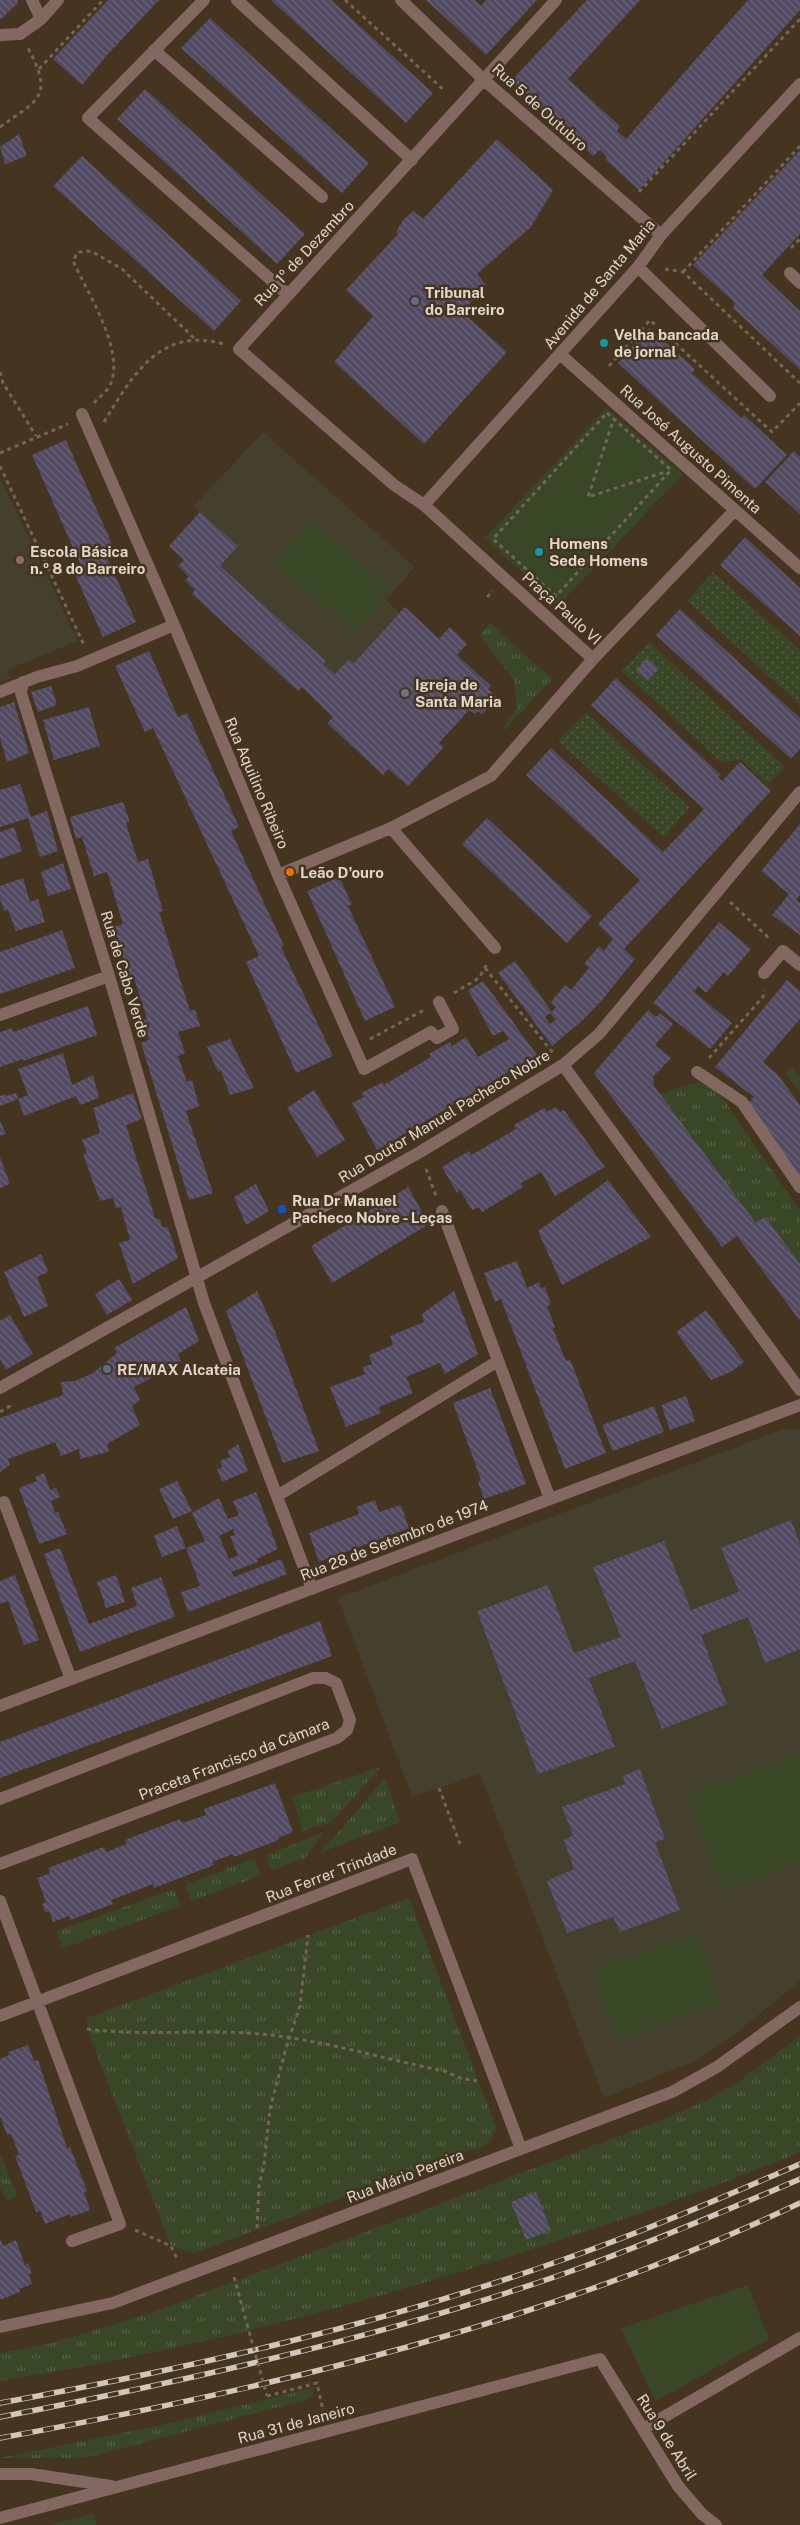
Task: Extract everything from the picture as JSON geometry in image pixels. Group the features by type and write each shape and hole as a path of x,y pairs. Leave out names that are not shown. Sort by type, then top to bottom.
{"street":[{"path":"32,0 41,18"},
{"path":"0,36 20,34 41,18 58,0"},
{"path":"204,0 88,118 287,294"},
{"path":"237,0 412,160"},
{"name":"Rua 5 de Outubro","path":"401,0 484,80 661,235"},
{"name":"Rua 1º de Dezembro","path":"239,348 556,0"},
{"path":"154,50 322,197"},
{"name":"Avenida de Santa Maria","path":"424,505 561,355 638,267 661,235 800,84"},
{"path":"638,267 770,396"},
{"path":"790,273 800,283"},
{"path":"239,348 394,484 424,505"},
{"name":"Rua José Augusto Pimenta","path":"561,355 800,568"},
{"name":"Rua Aquilino Ribeiro","path":"82,414 174,625 278,875 364,1069 431,1032 437,1038 453,1029 439,1002"},
{"name":"Praça Paulo VI","path":"424,505 593,659 734,510"},
{"path":"0,692 23,682 91,660 174,625"},
{"path":"278,875 391,828 491,776 593,659"},
{"name":"Rua de Cabo Verde","path":"23,682 21,693 109,976 204,1303 312,1589"},
{"name":"Rua Doutor Manuel Pacheco Nobre","path":"0,1388 420,1152 562,1065 599,1034 719,892 800,792"},
{"path":"391,828 495,948"},
{"path":"764,973 783,952 800,965"},
{"path":"0,1015 109,976"},
{"path":"562,1065 800,1390"},
{"path":"697,1072 742,1102 800,1187"},
{"path":"442,1212 550,1499"},
{"path":"278,1496 498,1362"},
{"name":"Rua 28 de Setembro de 1974","path":"0,1706 800,1405"},
{"path":"4,1502 71,1679"},
{"name":"Praceta Francisco da Câmara","path":"0,1799 313,1678 326,1678 336,1683 350,1720 347,1730 338,1738 0,1864"},
{"name":"Rua Ferrer Trindade","path":"0,2016 412,1859 521,2149"},
{"path":"0,1901 120,2224 72,2241"},
{"name":"Rua Mário Pereira","path":"0,2327 113,2303 672,2092 717,2067 800,2006"},
{"path":"643,2429 800,2338"},
{"name":"Rua 9 de Abril","path":"600,2359 678,2486 702,2514 716,2525"},
{"name":"Rua 31 de Janeiro","path":"0,2518 600,2359"},
{"path":"0,2474 30,2474 118,2487"}],"path":[{"path":"39,69 103,0"},
{"path":"345,0 445,91"},
{"path":"626,205 800,19"},
{"path":"0,127 36,101 42,88 39,69 20,34"},
{"path":"682,272 800,146"},
{"path":"791,248 800,239"},
{"path":"0,453 36,436 72,423 90,408 111,384 115,362 110,341 73,261 78,252 91,251 122,269 196,340"},
{"path":"660,268 682,272 800,383"},
{"path":"609,366 650,320 772,432 800,404"},
{"path":"94,440 129,381 156,353 178,342 207,339 239,348"},
{"path":"0,372 3,383 36,436"},
{"path":"607,413 671,470 556,596 492,538 607,413"},
{"path":"614,419 588,497 671,470"},
{"path":"0,466 91,660"},
{"path":"719,892 783,952"},
{"path":"484,968 562,1065"},
{"path":"697,1072 764,997 764,973"},
{"path":"420,1152 442,1212"},
{"path":"439,1788 460,1844"},
{"path":"257,2228 259,2186 264,2164 270,2109 289,2038 300,2006 308,1935"},
{"path":"87,2029 115,2032 247,2033 289,2038 340,2046 444,2071 460,2078 479,2081"},
{"path":"239,2294 267,2396 317,2383 325,2417 343,2428"}],"shaded area":[{"path":"263,432 415,567 386,600 400,613 354,663 349,659 313,698 302,687 298,691 192,594 195,590 185,580 189,576 178,566 184,560 169,546 200,512 194,506"},
{"name":"Escola Básica n.º 8 do Barreiro","path":"0,478 78,641 7,670 10,678 0,682"},
{"path":"794,1428 800,1430 800,1981 740,2030 699,2059 604,2098 480,1774 412,1797 338,1598 784,1429"}],"green space":[{"path":"606,408 683,474 558,606 485,538"},
{"path":"310,521 392,589 356,632 274,564"},
{"path":"713,572 800,650 800,705 687,601"},
{"path":"490,623 552,679 504,731 502,730 517,708 514,681 480,635"},
{"path":"649,642 785,767 767,785 742,760 721,762 622,671"},
{"path":"586,712 690,808 663,837 558,741"},
{"path":"793,1068 800,1077 800,1093 785,1073"},
{"path":"700,1083 709,1086 722,1097 800,1211 800,1264 765,1216 756,1223 660,1094 687,1085"},
{"path":"800,1752 800,1863 724,1891 685,1796"},
{"path":"381,1767 332,1822 303,1831 292,1797"},
{"path":"385,1778 400,1822 320,1853"},
{"path":"324,1832 305,1858 271,1871 266,1855"},
{"path":"254,1858 260,1876 191,1901 185,1885"},
{"path":"174,1889 181,1906 63,1948 57,1931"},
{"path":"409,1898 496,2127 490,2143 194,2253 171,2246 87,2029 87,2018"},
{"path":"698,1931 721,2002 618,2041 592,1970"},
{"path":"800,2036 800,2152 734,2179 634,2215 401,2290 202,2342 0,2381 0,2353 55,2342 151,2313 659,2121 712,2098 741,2080"},
{"path":"0,2152 17,2196 7,2200 0,2188"},
{"path":"748,2285 769,2339 655,2401 621,2328"},
{"path":"315,2387 313,2396 309,2399 85,2458 0,2458 171,2423"},
{"path":"94,2513 97,2525 51,2525"}],"building":[{"path":"0,0 18,0 17,4 0,20"},
{"path":"108,0 159,0 82,85 53,59"},
{"path":"271,0 331,0 433,93 406,123"},
{"path":"426,0 475,0 481,6 486,0 537,0 486,55"},
{"path":"587,0 640,0 568,79 620,126 617,131 626,139 748,0 800,0 800,10 639,190 605,159 607,157 600,150 593,156 511,81"},
{"path":"210,18 369,163 342,193 181,48"},
{"path":"145,89 305,234 277,264 117,119"},
{"path":"19,134 27,156 5,164 0,147"},
{"name":"Tribunal do Barreiro","path":"497,139 553,190 531,227 477,274 486,285 462,312 507,352 424,444 334,362 373,316 346,290 398,234 397,230 403,220 413,211 423,219"},
{"path":"800,150 800,234 762,275 800,311 800,370 733,308 735,303 693,265"},
{"path":"82,156 241,301 214,331 53,186"},
{"path":"649,328 695,369 692,373 741,418 744,415 787,455 755,489 618,363"},
{"path":"66,440 116,553 107,557 136,622 103,637 74,572 82,568 32,455"},
{"path":"794,451 800,457 800,514 765,482"},
{"name":"Igreja de Santa Maria","path":"200,512 238,546 220,566 326,661 323,664 335,674 349,659 354,663 405,607 439,639 450,627 467,644 457,655 491,686 488,689 498,698 482,714 478,711 475,714 469,710 439,743 444,747 408,786 388,769 383,775 327,723 333,717 302,687 298,691 192,594 195,590 185,580 189,577 178,566 184,560 169,546"},
{"path":"745,537 800,588 800,636 720,565"},
{"path":"680,609 800,718 800,749 791,759 656,635"},
{"path":"149,651 178,717 187,713 239,827 231,831 284,946 281,947 333,1056 296,1073 246,962 259,956 153,728 145,732 115,666"},
{"path":"647,658 659,669 647,681 636,671"},
{"path":"616,678 721,775 718,777 722,781 740,762 771,791 624,949 635,959 603,999 582,1021 552,1046 498,973 515,961 552,1012 556,1007 551,1002 565,985 571,990 589,968 584,964 599,946 604,951 613,939 598,924 640,880 526,775 551,748 663,852 704,809 591,705","holes":["550,1013 556,1020 550,1024 545,1017"]},
{"path":"51,686 57,705 38,712 31,692"},
{"path":"14,702 29,753 7,762 0,738 0,707"},
{"path":"89,707 100,746 54,760 43,720"},
{"path":"20,784 31,817 47,811 58,851 40,857 28,818 0,827 0,790"},
{"path":"123,802 130,822 126,823 138,862 148,859 163,911 159,912 190,1011 195,1010 200,1026 178,1032 185,1053 178,1056 187,1082 192,1080 199,1106 186,1111 213,1193 189,1200 141,1043 149,1040 143,1020 147,1019 134,978 130,979 114,927 123,924 107,872 94,876 82,837 76,839 70,817"},
{"path":"487,818 592,916 567,943 462,844"},
{"path":"800,824 800,895 796,900 800,903 800,935 772,915 789,894 761,871"},
{"path":"14,827 22,851 0,859 0,832"},
{"path":"63,863 71,889 48,896 41,872"},
{"path":"339,877 352,904 348,906 395,1007 365,1021 307,891"},
{"path":"23,878 30,902 38,899 45,922 16,931 8,910 4,911 0,899 0,886"},
{"path":"719,922 751,949 728,976 724,972 706,993 698,986 694,992 732,1023 710,1049 653,1003"},
{"path":"62,930 75,968 0,994 0,952"},
{"path":"787,980 800,991 800,1019 763,1062 778,1075 800,1105 800,1178 747,1104 754,1097 715,1067"},
{"path":"483,981 537,1055 377,1150 352,1103 364,1097 361,1093 383,1082 384,1085 431,1057 429,1054 450,1042 452,1046 466,1037 478,1057 509,1039 503,1031 493,1036 468,990"},
{"path":"88,1006 97,1035 23,1061 23,1059 0,1067 0,1032 12,1028 13,1032"},
{"path":"648,1010 656,1017 660,1013 673,1024 655,1045 671,1058 653,1077 654,1086 756,1223 765,1216 800,1264 800,1321 737,1236 722,1247 594,1073"},
{"path":"230,1039 254,1088 230,1095 221,1071 218,1072 207,1047"},
{"path":"63,1053 72,1085 93,1075 99,1098 80,1105 76,1096 24,1116 18,1099 28,1095 18,1069"},
{"path":"314,1090 345,1140 317,1157 287,1108"},
{"path":"16,1093 18,1099 0,1106 0,1096"},
{"path":"133,1093 142,1119 126,1125 155,1218 160,1219 162,1227 168,1227 178,1258 133,1284 119,1243 130,1240 121,1207 116,1208 113,1198 100,1201 83,1154 87,1153 82,1140 100,1133 93,1108"},
{"path":"556,1107 560,1112 564,1110 605,1167 555,1196 541,1172 521,1183 523,1187 482,1212 479,1207 472,1210 460,1190 457,1193 442,1167 469,1151 471,1155 516,1129 514,1125 544,1108 547,1112"},
{"path":"0,1121 6,1134 0,1136"},
{"path":"0,1157 10,1184 0,1188"},
{"path":"608,1180 651,1237 562,1285 538,1231"},
{"path":"256,1184 269,1211 246,1225 234,1197"},
{"path":"408,1187 429,1224 332,1283 311,1246"},
{"path":"41,1254 48,1272 37,1277 48,1306 24,1317 4,1272"},
{"path":"517,1261 527,1288 539,1282 541,1288 545,1287 551,1305 547,1306 555,1327 553,1329 566,1361 570,1359 606,1453 565,1469 501,1299 495,1302 484,1273"},
{"path":"119,1279 132,1300 107,1315 95,1294"},
{"path":"257,1291 274,1329 319,1451 283,1463 226,1311"},
{"path":"454,1291 478,1354 445,1374 440,1363 406,1377 413,1393 379,1407 381,1413 346,1427 330,1387 365,1374 363,1367 372,1364 369,1355 393,1345 390,1336 424,1322 422,1314"},
{"path":"186,1307 199,1341 178,1354 181,1362 134,1387 140,1400 132,1406 140,1425 107,1444 109,1451 104,1453 80,1459 79,1449 61,1456 55,1442 8,1459 10,1465 0,1472 0,1418 63,1395 61,1382 75,1381 93,1373 117,1353 114,1348"},
{"path":"706,1310 744,1362 731,1372 711,1380 676,1332"},
{"path":"10,1315 33,1354 6,1370 0,1359 0,1321"},
{"path":"490,1388 526,1484 484,1499 478,1482 481,1480 453,1403"},
{"path":"686,1396 695,1421 670,1430 661,1405"},
{"path":"654,1406 664,1432 613,1451 602,1425"},
{"path":"238,1444 248,1471 222,1482 217,1469 222,1468 220,1461 230,1457 228,1451"},
{"path":"44,1473 50,1490 56,1488 60,1497 51,1501 55,1513 58,1512 67,1534 39,1544 19,1488 37,1481 35,1477"},
{"path":"177,1481 192,1511 173,1519 159,1489"},
{"path":"256,1492 278,1549 257,1559 258,1562 231,1572 234,1577 281,1559 287,1574 188,1612 181,1592 200,1586 186,1548 205,1541 192,1513 219,1498 228,1519 239,1515 233,1501","holes":["233,1529 235,1535 230,1536 238,1556 229,1559 219,1536"]},
{"path":"375,1500 379,1512 401,1505 409,1528 319,1562 309,1533 359,1514 356,1507"},
{"path":"791,1520 800,1544 800,1649 765,1663 748,1617 701,1635 727,1704 662,1729 635,1661 589,1678 615,1747 538,1774 477,1611 548,1585 574,1653 621,1637 593,1567 664,1541 691,1610 739,1592 721,1548"},
{"path":"177,1526 186,1548 162,1557 154,1536"},
{"path":"60,1548 89,1624 137,1606 131,1588 161,1577 175,1617 80,1652 44,1554"},
{"path":"15,1575 39,1640 24,1645 8,1601 0,1604 0,1581"},
{"path":"116,1575 125,1602 106,1608 97,1582"},
{"path":"320,1621 332,1656 0,1778 0,1742"},
{"path":"640,1769 665,1839 655,1842 680,1910 620,1932 613,1917 567,1933 547,1881 574,1869 564,1840 573,1835 562,1807 625,1784 623,1776"},
{"path":"275,1783 293,1832 278,1838 279,1840 234,1857 233,1854 212,1862 214,1865 154,1888 153,1884 111,1900 113,1904 70,1920 69,1916 53,1922 49,1911 46,1913 42,1904 46,1902 37,1878 50,1873 48,1868 104,1847 106,1852 127,1844 125,1840 180,1819 182,1823 206,1815 204,1809"},
{"path":"28,2045 34,2061 38,2060 67,2148 70,2147 87,2191 84,2192 90,2210 71,2217 70,2214 45,2224 40,2211 36,2212 15,2156 19,2155 15,2144 11,2134 7,2135 0,2116 0,2059 9,2055 8,2052"},
{"path":"536,2192 551,2230 526,2240 511,2202"},
{"path":"0,2238 3,2246 16,2240 25,2265 28,2263 32,2273 29,2274 32,2284 19,2289 20,2292 0,2300"}],"railway":[{"path":"0,2403 213,2360 354,2325 424,2305 622,2238 800,2164"},
{"path":"0,2417 215,2372 356,2337 427,2317 497,2296 596,2262 684,2228 800,2179"},
{"path":"0,2438 205,2397 408,2347 508,2317 607,2283 705,2246 800,2203"}],"place":[{"name":"Tribunal do Barreiro","path":"415,301"},
{"name":"Velha bancada de jornal","path":"604,343"},
{"name":"Homens Sede Homens","path":"539,552"},
{"name":"Escola Básica n.º 8 do Barreiro","path":"20,560"},
{"name":"Igreja de Santa Maria","path":"405,693"},
{"name":"Leão D'ouro","path":"290,872"},
{"name":"Rua Dr Manuel Pacheco Nobre - Leças","path":"282,1209"},
{"name":"RE/MAX Alcateia","path":"107,1369"}]}
